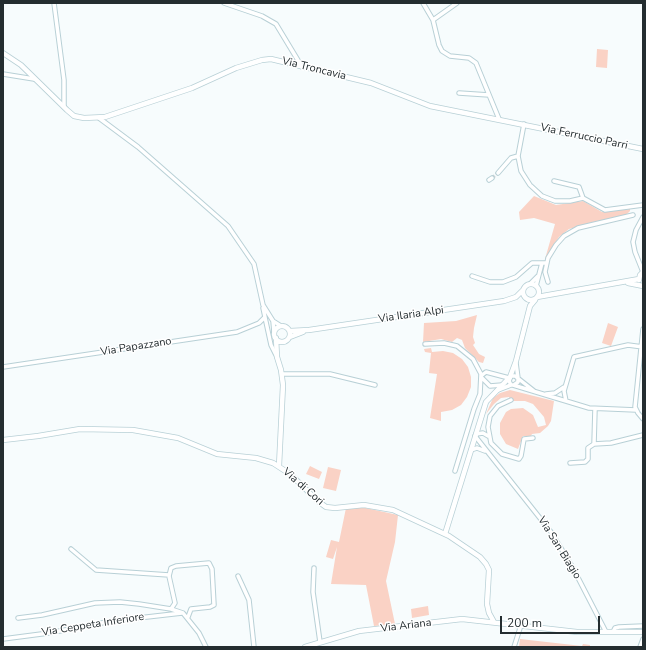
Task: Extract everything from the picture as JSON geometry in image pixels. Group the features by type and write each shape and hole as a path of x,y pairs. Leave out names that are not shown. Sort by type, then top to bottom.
{"street":[{"path":"54,3 64,80 64,107"},
{"path":"224,3 263,17 276,24 302,67"},
{"path":"423,3 434,20 442,51 450,56 468,58 474,61 498,119"},
{"path":"434,20 456,3"},
{"name":"Via Troncavia","path":"3,53 19,63 64,107 79,118 99,118 185,90 230,70 262,60 283,61 374,84 428,105 491,119 524,124"},
{"path":"3,74 36,79"},
{"path":"459,93 489,95"},
{"path":"99,118 138,147 228,226 248,253 255,267 263,305 264,318 271,345 282,374 283,389 279,466"},
{"path":"524,124 518,156 524,178 540,194 548,199 562,202 583,198"},
{"name":"Via Ferruccio Parri","path":"524,124 643,149"},
{"path":"498,173 512,158 518,156"},
{"path":"554,181 579,187 583,198 606,210 643,205"},
{"path":"548,282 545,274 547,263 556,243 571,231 633,215"},
{"path":"527,300 551,294 638,279 643,272 635,252 633,242 635,232 643,217"},
{"path":"512,385 509,378 516,361 530,306 539,293 537,287 542,263"},
{"path":"472,276 490,282 503,282 516,277 531,264 547,263"},
{"path":"513,299 525,286 530,284 539,275"},
{"path":"638,279 643,286"},
{"path":"625,282 643,286"},
{"path":"530,284 551,294"},
{"path":"522,291 530,306"},
{"name":"Via Ilaria Alpi","path":"290,331 309,330 513,299 527,300"},
{"path":"263,305 273,321 286,327 290,331 288,339 277,350"},
{"name":"Via Papazzano","path":"3,367 237,332 259,323 264,318"},
{"path":"273,321 276,338 276,357"},
{"path":"274,332 281,326"},
{"path":"643,329 636,410 643,418"},
{"name":"Via Ilaria Alpi","path":"288,339 309,330"},
{"path":"276,338 281,342 288,339"},
{"path":"425,344 444,343 457,346 474,361 481,377 490,386 502,385"},
{"path":"566,401 564,395 565,387 572,362 575,357 628,345 642,347"},
{"path":"496,391 517,384 518,378 516,361"},
{"path":"455,471 478,399 481,388 481,377 486,372 509,378"},
{"path":"282,374 330,374 375,385"},
{"path":"445,534 486,402 509,378 514,375 536,392"},
{"path":"512,385 595,409 636,410"},
{"path":"541,394 553,394 565,387"},
{"path":"478,399 486,402"},
{"path":"511,400 501,404 489,419 488,436 492,444 500,452 517,459 522,456 524,439 533,438"},
{"path":"475,405 484,408"},
{"path":"594,444 595,409"},
{"path":"480,422 488,427"},
{"name":"Via di Cori","path":"3,440 80,429 133,430 174,436 218,454 256,458 279,466 326,507 333,508 364,505 381,507 399,513 421,525 445,534 481,558 487,565 489,576 487,604 489,613 494,622"},
{"path":"476,435 482,433 488,436"},
{"name":"Via San Biagio","path":"476,435 487,452 550,529 606,632"},
{"path":"570,463 586,461 588,448 594,444 611,444 643,435"},
{"path":"471,450 477,448 487,452"},
{"path":"459,459 468,462"},
{"path":"71,549 96,570 169,575"},
{"path":"171,609 175,603 169,575 170,569 175,566 205,563 212,566 214,605 210,607 191,609 188,617"},
{"path":"314,568 314,595 320,642"},
{"path":"238,576 249,600 254,647"},
{"name":"Via Ceppeta Inferiore","path":"18,618 46,614 93,604 129,602 171,609 183,613 188,617 202,637 206,647"},
{"name":"Via Ceppeta Inferiore","path":"3,639 53,632 112,621 183,613"},
{"name":"Via Ariana","path":"305,647 363,631 459,619 570,631 643,632"},
{"path":"514,647 520,625"},
{"path":"613,632 615,628 619,627 643,626"},
{"path":"640,647 643,639"}],"shaded area":[{"path":"597,49 608,50 607,68 596,67"},
{"path":"534,196 556,205 583,201 602,212 630,209 630,211 626,215 569,229 559,237 547,260 545,259 555,224 534,218 520,220 519,212"},
{"path":"477,315 473,337 475,343 473,345 479,354 485,357 483,363 479,362 465,348 462,340 457,338 452,342 441,339 423,342 424,323 456,321"},
{"path":"608,323 618,327 611,346 602,343"},
{"path":"431,348 432,352 443,351 453,353 462,359 468,367 471,377 471,387 467,397 461,405 452,410 441,412 441,421 430,418 437,374 429,373 431,353 425,352 424,349"},
{"path":"510,390 554,401 551,421 548,426 540,433 532,434 531,436 523,436 518,449 506,444 500,434 500,423 506,412 511,409 523,408 533,415 538,427 546,425 544,417 533,404 525,401 511,401 509,397 501,398 486,414 493,398 500,393"},
{"path":"310,466 322,472 319,479 306,474"},
{"path":"328,467 341,470 336,491 323,488"},
{"path":"361,507 398,515 395,542 386,581 395,624 374,626 366,585 331,584 337,547 333,559 326,557 331,540 339,542 346,508"},
{"path":"428,606 429,615 412,618 411,609"},
{"path":"520,639 582,646 583,644 590,645 590,647 519,647"}],"tunnel":[{"path":"492,178 498,173"}]}
